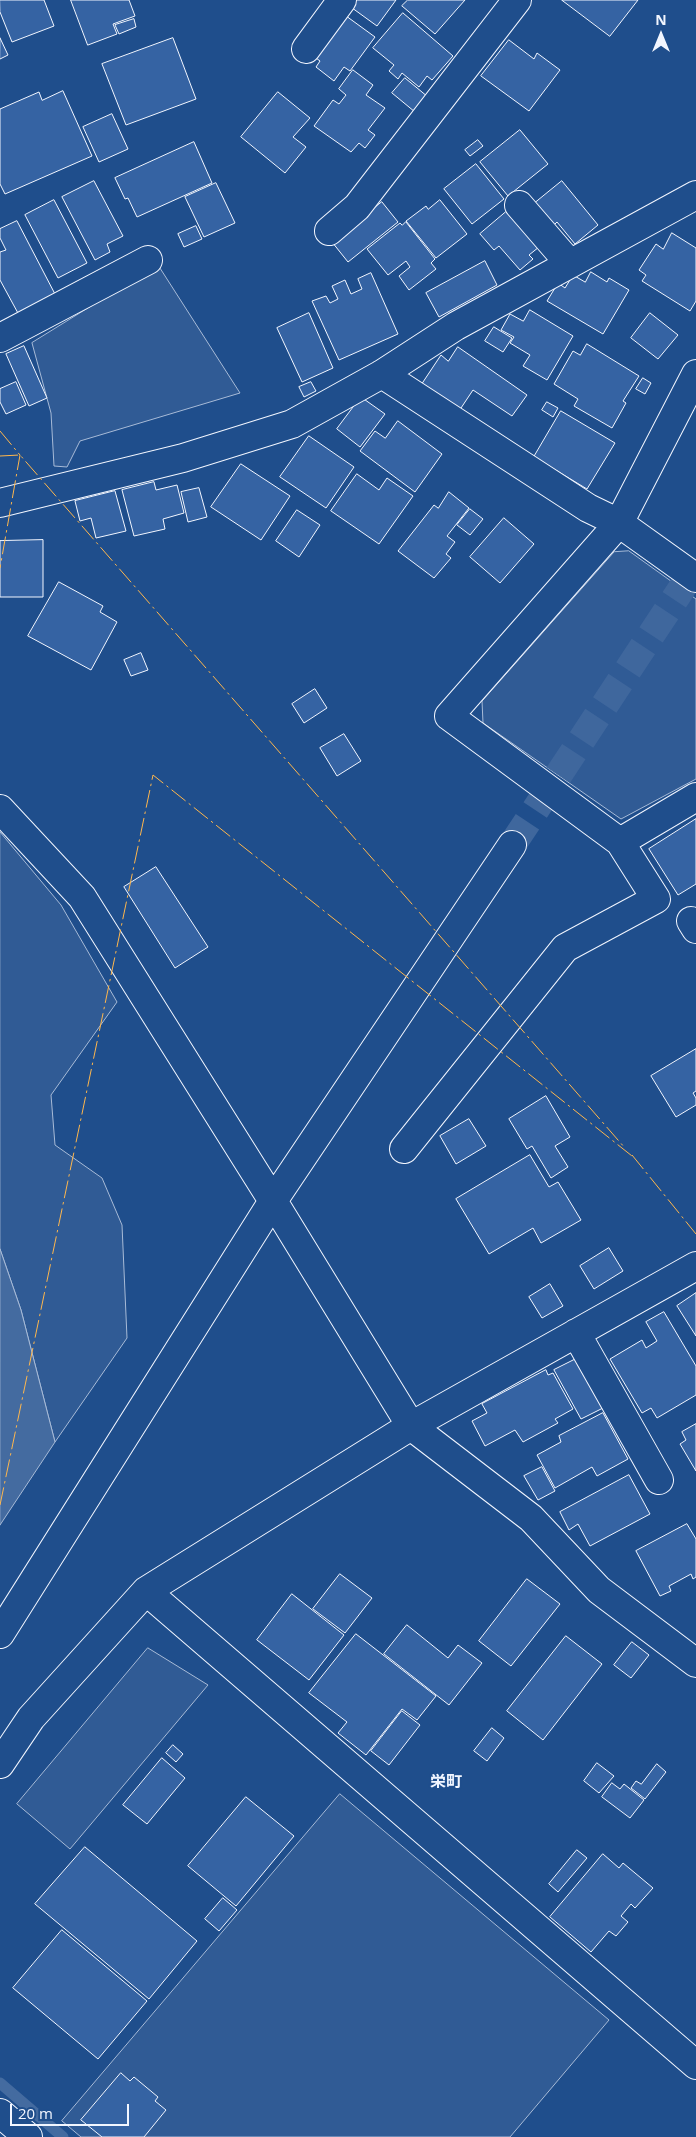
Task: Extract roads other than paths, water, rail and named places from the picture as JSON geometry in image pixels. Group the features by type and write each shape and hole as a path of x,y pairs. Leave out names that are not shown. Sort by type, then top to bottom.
{"street":[{"path":"306,49 342,0"},
{"path":"328,230 357,207 517,0"},
{"path":"0,503 183,458 292,424 382,374 456,326 696,195"},
{"path":"518,205 570,264"},
{"path":"0,338 148,260"},
{"path":"382,374 588,508 620,523 696,578"},
{"path":"404,1150 565,948 656,899 620,842 449,716 620,523 696,374"},
{"path":"620,842 696,798"},
{"path":"0,809 82,897 273,1201 411,1426 531,1518 600,1590 696,1663"},
{"path":"0,1634 273,1201 512,845"},
{"path":"0,1764 30,1718 146,1590 411,1426 696,1266"},
{"path":"576,1333 659,1480"},
{"path":"146,1590 696,2065"},
{"path":"0,2113 28,2137"}],"waterway":[{"path":"0,2083 63,2137"}],"tunnel":[{"path":"512,845 696,567"}],"district":[{"name":"栄町","path":"446,1782"}]}
